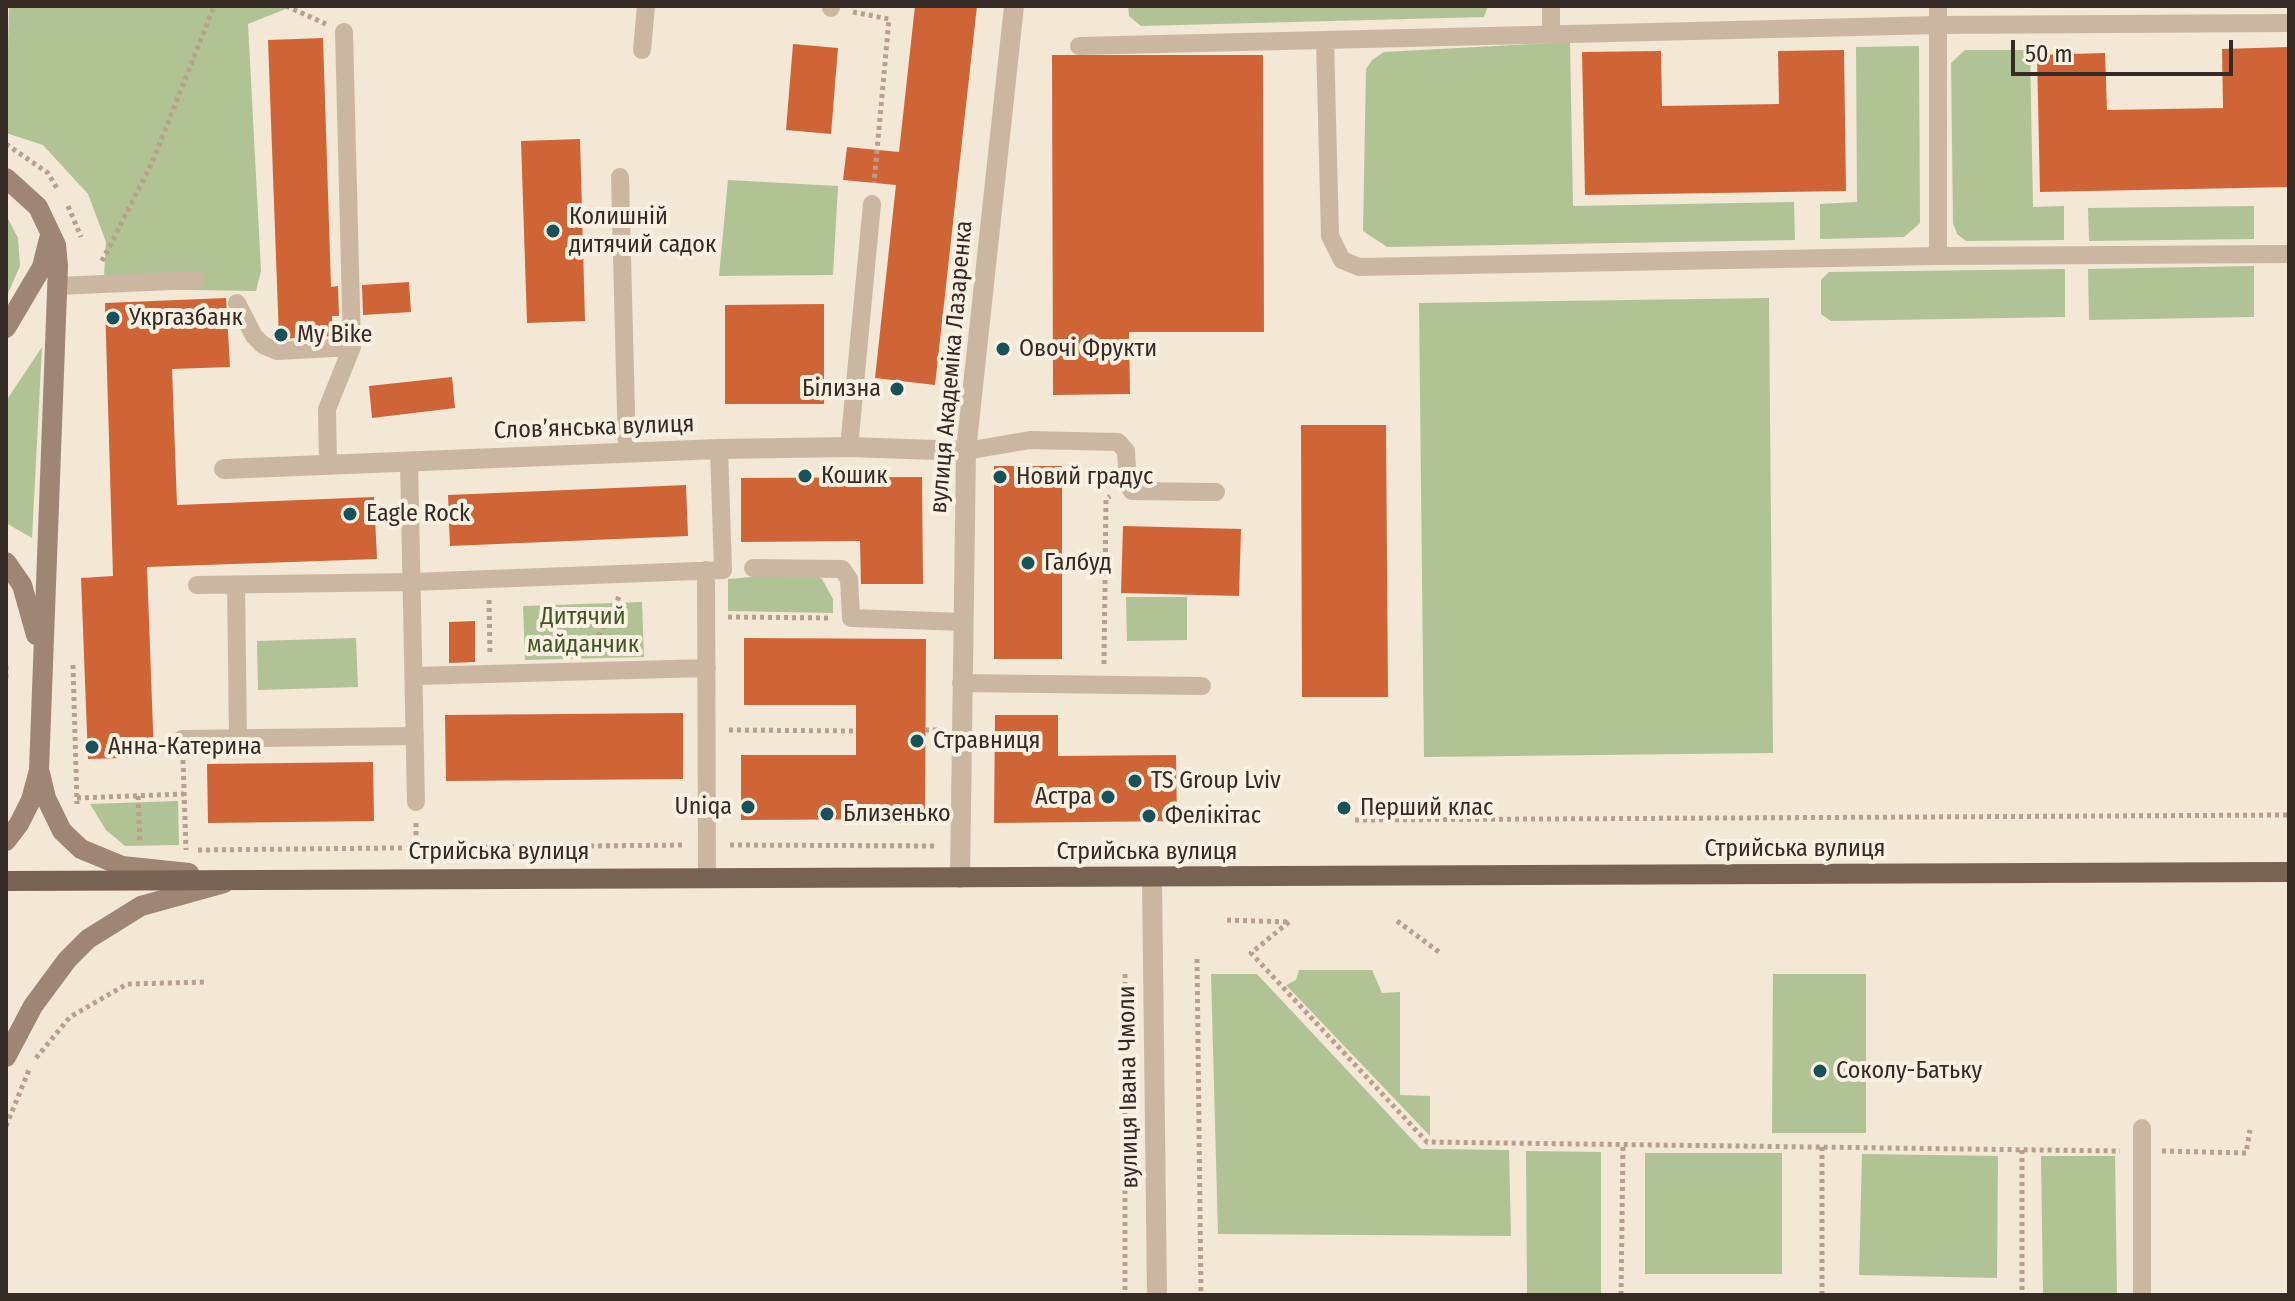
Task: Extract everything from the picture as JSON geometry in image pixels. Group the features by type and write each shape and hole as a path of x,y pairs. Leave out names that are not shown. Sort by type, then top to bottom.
{"main road":[{"path":"6,178 24,191 49,225 56,245 58,286 39,770 31,800 6,841"},
{"path":"6,328 46,258 49,225"},
{"path":"6,562 22,585 42,665"},
{"path":"39,770 46,798 62,831 81,849 122,866 244,878"},
{"name":"Стрийська вулиця","path":"6,881 244,878 1152,879 2289,872"},
{"path":"6,1057 33,1006 67,960 88,939 141,906 244,878"}],"street":[{"name":"вулиця Академіка Лазаренка","path":"960,878 966,451 1014,6"},
{"name":"Словʼянська вулиця","path":"224,469 719,449 849,447 966,451"},
{"name":"вулиця Івана Чмоли","path":"1152,879 1157,1295"}],"lane":[{"path":"642,50 646,6"},
{"path":"1551,6 1551,34"},
{"path":"1938,15 1938,256"},
{"path":"1079,46 1551,34 1938,15 2289,23"},
{"path":"328,465 327,409 352,347 344,32"},
{"path":"1325,40 1330,236 1342,260 1359,267 1938,256 2289,254"},
{"path":"620,177 627,452"},
{"path":"849,447 872,204"},
{"path":"58,286 195,280"},
{"path":"237,303 263,345 277,351 352,347"},
{"path":"966,451 1030,440 1118,442 1126,451 1128,485 1140,494 1216,492"},
{"path":"197,585 412,582 723,570 719,449"},
{"path":"409,461 416,802"},
{"path":"753,568 842,569 849,579 851,618 963,622"},
{"path":"706,570 707,878"},
{"path":"236,585 238,739"},
{"path":"415,676 707,668"},
{"path":"961,683 1202,686"},
{"path":"182,739 415,736"},
{"path":"2142,1128 2142,1295"}],"path":[{"path":"89,285 152,163 214,6"},
{"path":"286,6 344,32"},
{"path":"831,7 889,19 872,204"},
{"path":"1104,684 1106,499 1128,485"},
{"path":"581,671 632,573"},
{"path":"488,579 490,673"},
{"path":"707,617 851,618"},
{"path":"73,665 78,808"},
{"path":"6,666 6,678"},
{"path":"707,730 856,731"},
{"path":"925,730 941,730"},
{"path":"182,739 186,850"},
{"path":"77,798 184,794"},
{"path":"138,796 140,851"},
{"path":"1355,820 2289,815"},
{"path":"170,850 960,846"},
{"path":"1227,920 1289,922 1251,953 1427,1142 2246,1153 2250,1130"},
{"path":"1397,921 1439,952"},
{"path":"1197,959 1201,1295"},
{"path":"1125,974 1125,1295"},
{"path":"6,1126 34,1060 70,1017 127,984 207,982"},
{"path":"1621,1295 1623,1144"},
{"path":"1822,1147 1822,1295"},
{"path":"2022,1150 2022,1295"}],"green space":[{"path":"9,6 293,6 248,24 261,271 256,291 133,289 104,276 106,242 88,194 43,145 6,133"},
{"path":"1128,6 1488,6 1484,17 1141,26 1129,16"},
{"path":"1570,42 1573,206 1794,202 1795,240 1387,247 1363,231 1366,69 1372,60 1384,52"},
{"path":"1919,46 1920,223 1904,237 1820,239 1820,204 1857,202 1856,47"},
{"path":"1965,50 2030,50 2033,207 2064,206 2064,240 1966,241 1957,234 1953,223 1951,63"},
{"path":"728,180 838,186 833,275 719,276"},
{"path":"2254,206 2254,239 2089,241 2088,208"},
{"path":"6,215 18,238 20,266 6,298"},
{"path":"2254,266 2254,317 2089,320 2088,269"},
{"path":"2065,269 2065,317 1831,321 1821,314 1821,280 1829,272"},
{"path":"1769,298 1773,753 1424,757 1419,303"},
{"path":"42,347 32,538 6,523 6,401"},
{"path":"810,572 822,579 833,599 833,613 728,611 728,579"},
{"path":"1126,597 1187,597 1187,640 1127,641"},
{"name":"Дитячий майданчик","path":"642,602 644,657 525,660 523,606"},
{"path":"356,638 358,687 258,690 257,641"},
{"path":"178,801 179,845 125,846 106,830 90,804"},
{"path":"1299,970 1372,970 1382,993 1400,992 1400,1095 1430,1096 1430,1136 1286,985 1296,980"},
{"path":"1211,974 1257,974 1421,1149 1509,1150 1511,1236 1218,1234"},
{"path":"1773,974 1866,974 1866,1133 1772,1133"},
{"path":"1526,1151 1601,1152 1601,1295 1527,1295"},
{"path":"1645,1153 1782,1153 1782,1274 1645,1274"},
{"path":"1862,1154 1998,1156 1997,1278 1859,1275"},
{"path":"2041,1156 2115,1156 2117,1295 2043,1295"}],"building":[{"path":"915,6 977,6 935,385 875,378 896,185 843,180 847,147 899,152"},
{"path":"323,38 331,287 338,286 339,316 332,316 333,336 279,339 268,40"},
{"path":"793,44 838,48 831,134 786,130"},
{"path":"2289,47 2289,187 2040,192 2037,55 2105,53 2107,110 2223,108 2222,49"},
{"path":"1844,50 1846,191 1585,195 1582,52 1661,51 1662,106 1779,104 1778,51"},
{"path":"1052,55 1263,55 1264,332 1129,332 1130,394 1053,395"},
{"name":"Колишній дитячий садок","path":"580,139 585,321 527,323 521,141"},
{"path":"409,282 411,312 363,315 362,285"},
{"path":"226,298 230,367 172,369 177,505 374,497 377,559 147,567 154,757 88,759 81,578 113,576 105,303"},
{"path":"824,304 824,404 725,404 725,305"},
{"path":"452,377 455,408 372,418 369,386"},
{"path":"1301,425 1386,425 1388,697 1302,697"},
{"name":"Галбуд","path":"994,466 1062,466 1062,659 994,659"},
{"path":"922,477 923,584 861,584 860,541 741,542 741,478"},
{"path":"686,485 688,536 450,546 448,495"},
{"path":"1123,526 1241,529 1239,596 1121,593"},
{"path":"475,621 475,662 449,663 449,622"},
{"path":"744,638 926,639 925,819 741,820 741,755 856,755 856,705 744,705"},
{"path":"683,713 683,779 446,781 445,715"},
{"path":"995,715 1058,715 1058,756 1176,755 1177,821 994,823"},
{"path":"373,762 374,821 208,823 207,764"}],"place":[{"name":"Колишній дитячий садок","path":"553,231"},
{"name":"Укргазбанк","path":"113,318"},
{"name":"My Bike","path":"281,335"},
{"name":"Овочі Фрукти","path":"1003,349"},
{"name":"Білизна","path":"897,389"},
{"name":"Кошик","path":"805,476"},
{"name":"Новий градус","path":"1000,477"},
{"name":"Eagle Rock","path":"350,514"},
{"name":"Галбуд","path":"1028,563"},
{"name":"Стравниця","path":"917,741"},
{"name":"Анна-Катерина","path":"92,747"},
{"name":"TS Group Lviv","path":"1135,781"},
{"name":"Астра","path":"1108,797"},
{"name":"Uniqa","path":"748,807"},
{"name":"Перший клас","path":"1344,808"},
{"name":"Близенько","path":"827,814"},
{"name":"Фелікітас","path":"1149,816"},
{"name":"Соколу-Батьку","path":"1820,1071"}]}
